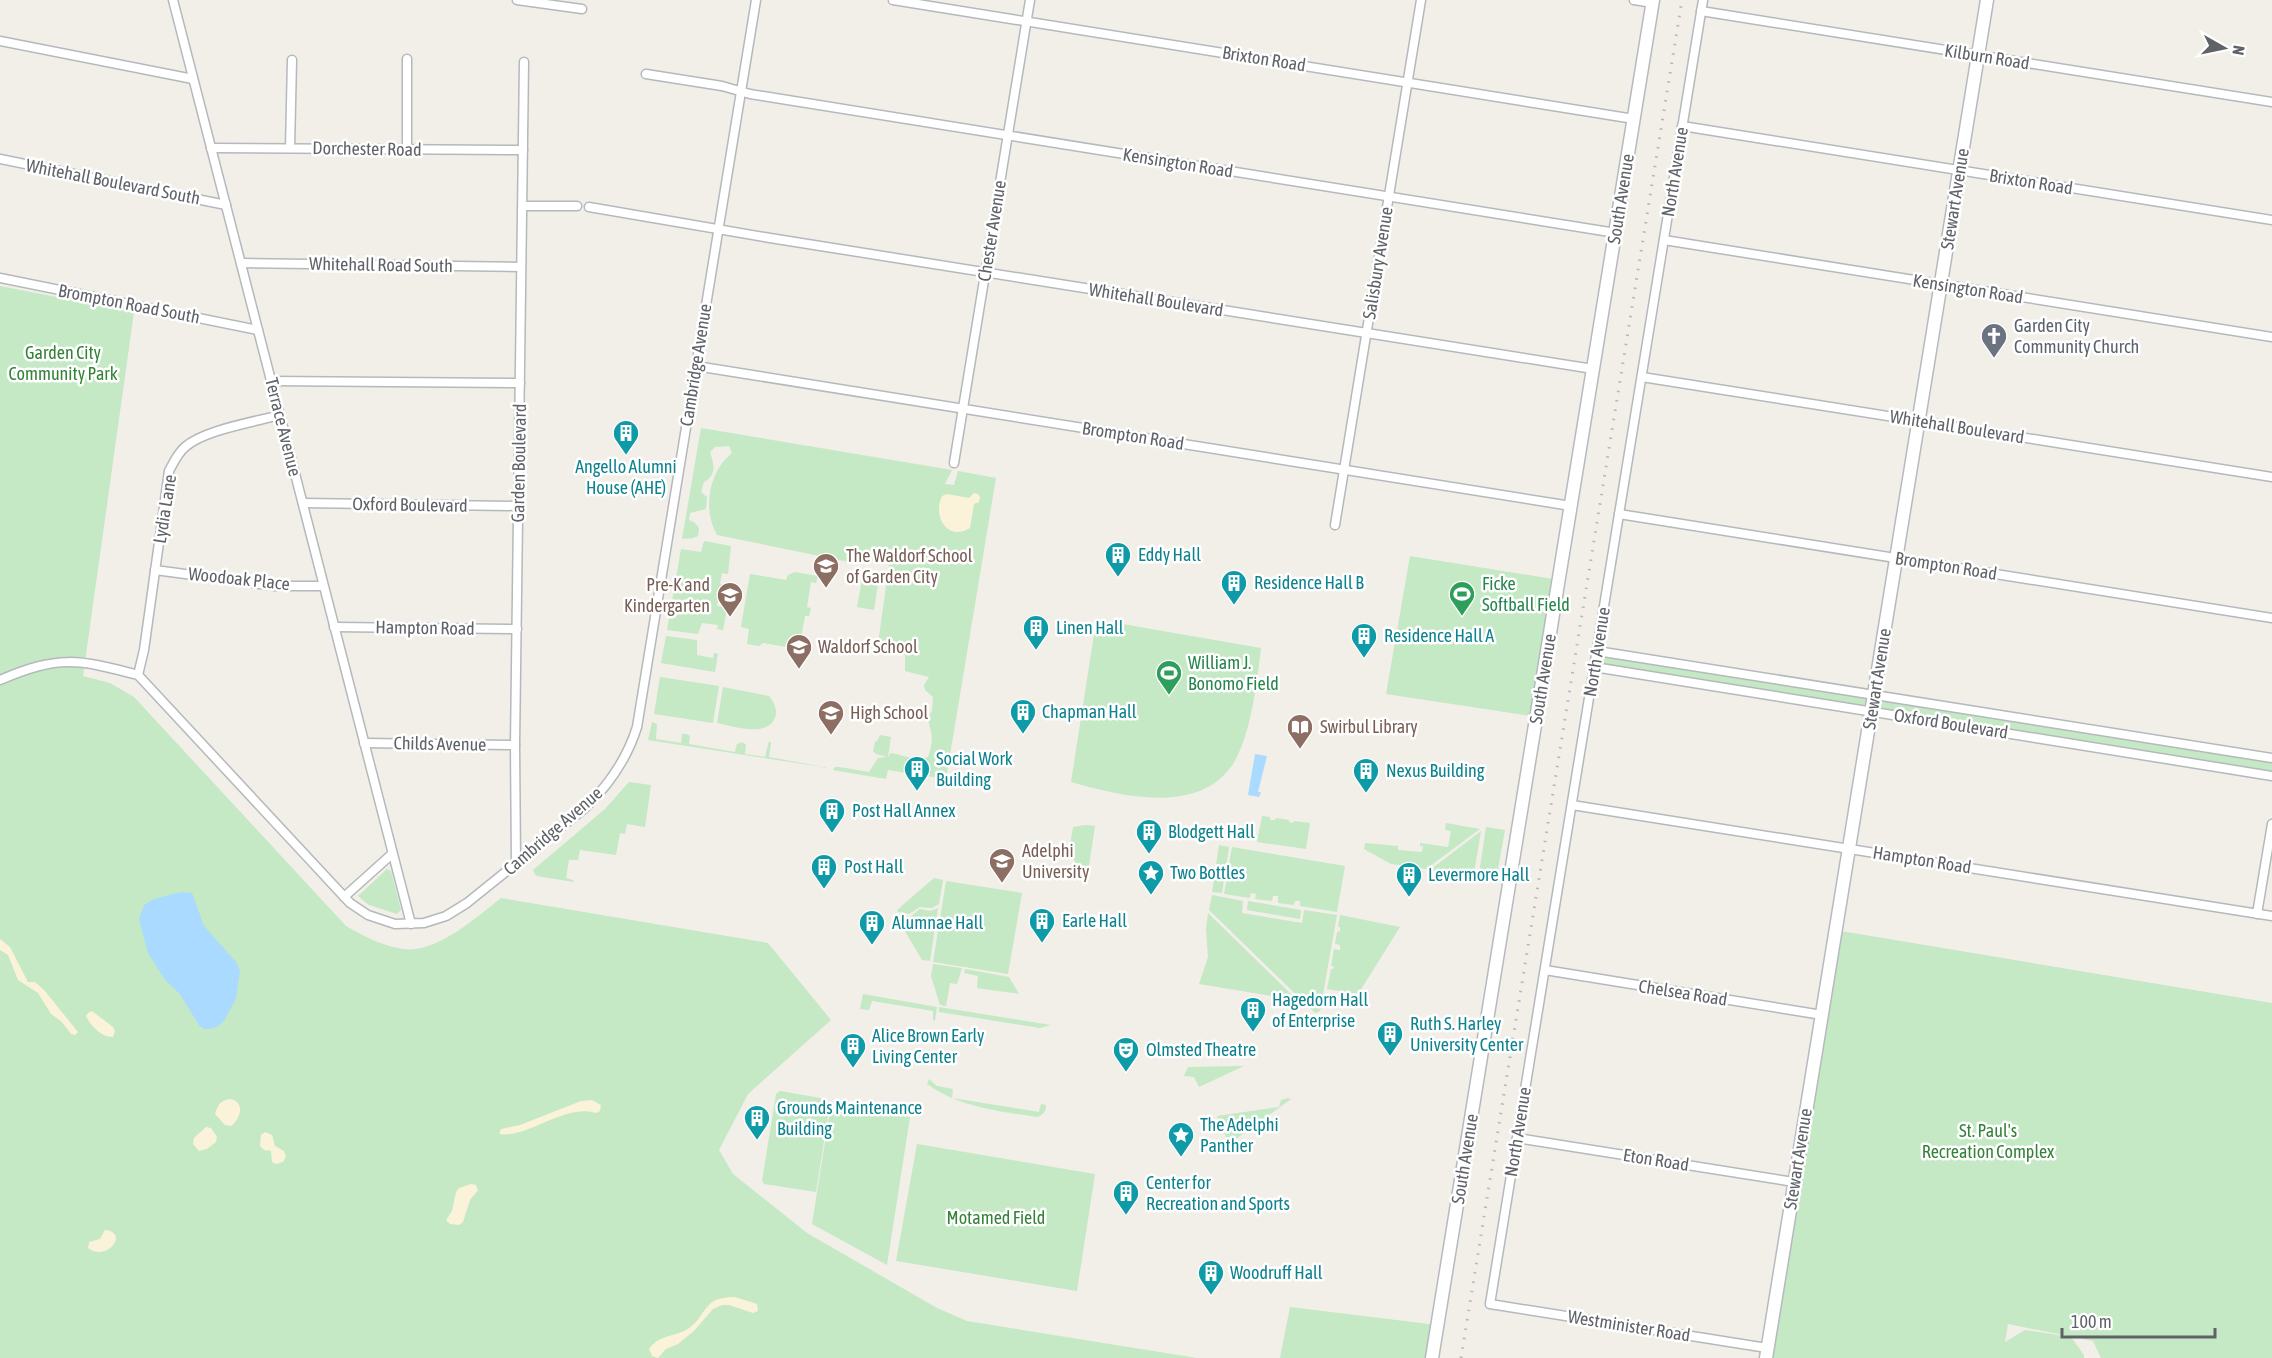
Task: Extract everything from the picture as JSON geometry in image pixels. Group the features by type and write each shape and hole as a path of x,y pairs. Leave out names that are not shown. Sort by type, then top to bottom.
{"main road":[{"name":"Stewart Avenue","path":"1767,1353 1987,0"},
{"name":"South Avenue","path":"1432,1358 1653,2"}],"street":[{"name":"Terrace Avenue","path":"173,0 411,924"},
{"path":"517,0 582,9"},
{"name":"Cambridge Avenue","path":"138,675 344,897 368,915 395,924 435,920 454,912 595,798 617,771 632,742 639,717 756,0"},
{"name":"Brixton Road","path":"893,0 1634,118"},
{"name":"Chester Avenue","path":"954,463 1030,0"},
{"name":"Salisbury Avenue","path":"1335,525 1421,0"},
{"path":"1634,0 1653,2"},
{"name":"North Avenue","path":"1490,1304 1703,0"},
{"name":"Kilburn Road","path":"1701,11 2272,102"},
{"path":"0,41 193,79"},
{"path":"290,148 292,60"},
{"path":"407,60 407,149"},
{"name":"Garden Boulevard","path":"516,864 515,745 524,62"},
{"name":"Kensington Road","path":"646,74 1008,136 1616,233"},
{"name":"Brixton Road","path":"1683,126 2272,220"},
{"name":"Dorchester Road","path":"211,148 523,150"},
{"name":"Whitehall Boulevard South","path":"0,159 226,205"},
{"path":"523,206 577,206"},
{"path":"589,207 719,229"},
{"name":"Whitehall Boulevard","path":"719,229 1593,369"},
{"name":"Kensington Road","path":"1664,240 2272,338"},
{"name":"Whitehall Road South","path":"241,263 521,267"},
{"name":"Brompton Road South","path":"0,278 258,330"},
{"name":"Brompton Road","path":"696,366 1571,506"},
{"name":"Whitehall Boulevard","path":"1642,377 2272,477"},
{"path":"271,381 520,383"},
{"name":"Lydia Lane","path":"138,675 169,471 178,454 202,436 280,415"},
{"name":"Oxford Boulevard","path":"303,503 518,506"},
{"name":"Brompton Road","path":"1619,514 2272,618"},
{"name":"Woodoak Place","path":"155,570 275,586 323,586"},
{"name":"Hampton Road","path":"334,627 517,629"},
{"name":"Oxford Boulevard","path":"1597,651 2272,758"},
{"path":"0,680 31,667 51,662 71,661 105,666 138,675"},
{"name":"Oxford Boulevard","path":"1594,667 2272,776"},
{"path":"1728,689 1731,672"},
{"path":"2011,734 2014,717"},
{"path":"2144,755 2146,739"},
{"name":"Childs Avenue","path":"364,743 515,745"},
{"name":"Hampton Road","path":"1572,805 2272,916"},
{"path":"2257,914 2272,824"},
{"path":"344,897 392,854"},
{"name":"Chelsea Road","path":"1545,970 1822,1015"},
{"name":"Eton Road","path":"1517,1138 1794,1182"},
{"name":"Westminister Road","path":"1490,1304 1767,1353"}],"green space":[{"name":"Garden City Community Park","path":"0,286 134,312 83,676 110,683 134,697 346,926 388,946 416,949 442,940 468,924 501,898 768,943 831,1020 748,1094 719,1150 733,1174 807,1233 937,1308 967,1321 1197,1358 0,1358"},
{"path":"701,428 952,470 945,484 954,485 958,471 996,478 946,779 888,770 886,779 833,770 839,767 869,772 878,758 887,757 873,751 880,735 891,737 888,757 891,753 923,758 928,757 930,751 932,738 929,719 933,697 925,690 924,685 929,677 905,671 905,655 884,649 878,644 889,565 874,560 859,564 717,535 710,514 710,491 718,470 732,453 729,446 715,447 710,452 713,473 704,482 701,492 707,497 706,509 690,513 689,520 699,528 698,536 682,539"},
{"path":"704,541 731,546 728,574 722,573 720,584 731,586 729,597 719,595 717,606 727,608 723,630 717,629 718,625 702,623 698,634 667,630 681,549 701,552"},
{"path":"1410,556 1553,579 1531,716 1386,694"},
{"path":"795,572 818,576 816,583 811,582 807,607 811,608 809,616 805,616 799,649 763,643 759,646 747,644 749,629 741,627 750,574 786,580 788,575"},
{"path":"863,575 879,578 874,610 857,607"},
{"name":"William J. Bonomo Field","path":"1105,621 1261,648 1249,724 1233,764 1218,780 1200,791 1158,798 1112,792 1071,782 1095,628"},
{"path":"666,636 697,640 697,655 713,658 714,653 718,654 715,672 661,663"},
{"path":"1598,653 2272,760 2272,774 1596,666"},
{"path":"660,677 719,686 713,723 654,714"},
{"path":"723,687 769,696 776,712 771,724 764,728 749,729 717,723"},
{"path":"652,722 657,724 656,739 681,743 682,734 687,734 690,736 689,744 735,752 737,744 742,742 746,745 745,754 765,757 769,741 771,743 769,757 829,768 648,740"},
{"path":"629,782 651,785 645,827 627,824 625,834 620,833 616,855 580,850 578,860 569,860 566,878 574,882 536,876 533,870 605,809"},
{"path":"1262,816 1270,817 1270,820 1276,818 1293,823 1294,821 1310,823 1306,849 1257,842"},
{"path":"1446,823 1480,829 1426,869 1391,864 1364,849 1365,843 1398,846 1398,850 1422,852 1423,846 1420,846 1420,843 1448,847 1451,831 1445,830"},
{"path":"1095,826 1088,872 1080,871 1066,845 1070,845 1073,827"},
{"path":"1486,827 1505,830 1496,880 1481,878 1479,874"},
{"path":"1481,831 1474,873 1471,872 1470,876 1430,870"},
{"path":"1219,845 1229,847 1222,893 1212,892"},
{"path":"1232,847 1345,866 1337,912 1300,906 1300,901 1295,901 1294,905 1278,903 1278,896 1273,896 1272,901 1255,899 1256,894 1251,893 1250,898 1224,894 1228,872 1232,869 1229,864"},
{"path":"387,869 391,871 401,910 397,914 369,905 358,896"},
{"path":"934,878 943,880 939,904 932,908 920,907 909,914 898,912 897,910"},
{"path":"946,881 1022,893 1008,974 933,962"},
{"path":"1212,895 1243,901 1242,913 1302,923 1304,910 1337,915 1320,1011 1315,1013 1209,910"},
{"path":"1248,901 1301,910 1300,919 1247,910"},
{"path":"938,908 930,961 922,960 896,916 898,914 910,917 920,909 930,911"},
{"path":"1208,913 1296,1000 1199,984 1208,957 1206,929"},
{"path":"1340,915 1400,927 1358,994 1327,989 1331,969 1334,966 1331,966 1334,949 1340,950 1340,945 1335,944 1337,932 1340,931 1338,927"},
{"name":"St. Paul's Recreation Complex","path":"1835,930 2272,1003 2272,1358 2101,1358 2093,1341 2008,1324 2005,1342 2025,1330 2071,1337 2084,1358 1766,1358"},
{"path":"933,964 962,968 957,984 950,983 946,1006 940,1005 931,976"},
{"path":"965,969 1009,977 1019,994 977,988 978,976 964,973"},
{"path":"863,994 937,1007 935,1021 933,1011 872,1001 869,1010 860,1009"},
{"path":"939,1007 1051,1025 1040,1028 939,1012"},
{"path":"1244,1066 1199,1087 1194,1077 1184,1076 1188,1067"},
{"path":"929,1079 937,1086 953,1089 952,1098 927,1084"},
{"path":"780,1091 826,1099 830,1104 816,1192 764,1184 762,1181 776,1094"},
{"path":"952,1098 1039,1112 1041,1104 1046,1107 1045,1111 1037,1117 979,1107"},
{"path":"1291,1099 1229,1144 1217,1116 1279,1107 1281,1100"},
{"path":"831,1104 910,1117 887,1265 812,1224"},
{"name":"Motamed Field","path":"917,1144 1095,1174 1077,1291 896,1261"},
{"path":"1290,1307 1437,1325 1432,1358 1280,1358"}],"sand":[{"path":"974,493 980,497 979,502 974,504 970,528 955,532 944,525 939,511 942,496 947,494 969,498"},
{"path":"0,939 10,947 28,982 35,982 45,991 78,1032 75,1035 71,1034 62,1022 51,1014 38,993 18,980 8,955 0,950"},
{"path":"92,1011 113,1027 115,1031 113,1037 101,1033 91,1023 86,1016"},
{"path":"231,1099 238,1104 240,1111 231,1126 225,1125 215,1114 224,1100"},
{"path":"592,1100 601,1105 600,1111 572,1113 522,1131 499,1134 501,1129 520,1125 581,1101"},
{"path":"206,1127 211,1128 217,1137 216,1142 207,1149 199,1151 193,1144 194,1138"},
{"path":"265,1132 272,1135 275,1146 284,1151 286,1156 283,1162 276,1164 272,1162 271,1151 264,1150 260,1146 261,1135"},
{"path":"471,1184 476,1185 478,1190 470,1200 463,1222 459,1225 450,1224 446,1220 452,1211 456,1192 459,1188"},
{"path":"105,1230 116,1236 113,1245 102,1252 95,1252 88,1248 89,1242 100,1239"},
{"path":"735,1297 757,1304 758,1311 753,1313 722,1305 713,1309 694,1331 678,1344 666,1349 658,1358 652,1356 649,1349 653,1344 691,1327 712,1302"}],"water":[{"path":"1255,754 1267,756 1258,792 1261,792 1259,797 1248,795"},
{"path":"181,892 192,893 204,926 236,962 240,971 236,999 224,1021 210,1029 204,1029 199,1025 179,993 165,980 148,953 139,919 144,905 154,899"}],"railway":[{"path":"1461,1358 1682,0"}],"place":[{"name":"Garden City Community Church","path":"1994,359"},
{"name":"Angello Alumni House (AHE)","path":"626,456"},
{"name":"Eddy Hall","path":"1118,578"},
{"name":"The Waldorf School of Garden City","path":"826,589"},
{"name":"Residence Hall B","path":"1234,606"},
{"name":"Ficke Softball Field","path":"1462,617"},
{"name":"Pre-K and Kindergarten","path":"730,618"},
{"name":"Linen Hall","path":"1036,651"},
{"name":"Residence Hall A","path":"1364,659"},
{"name":"Waldorf School","path":"799,670"},
{"name":"William J. Bonomo Field","path":"1169,696"},
{"name":"Chapman Hall","path":"1023,735"},
{"name":"High School","path":"831,736"},
{"name":"Swirbul Library","path":"1300,750"},
{"name":"Social Work Building","path":"917,792"},
{"name":"Nexus Building","path":"1366,794"},
{"name":"Post Hall Annex","path":"832,834"},
{"name":"Blodgett Hall","path":"1149,855"},
{"name":"Adelphi University","path":"1002,884"},
{"name":"Post Hall","path":"824,890"},
{"name":"Two Bottles","path":"1151,896"},
{"name":"Levermore Hall","path":"1409,898"},
{"name":"Earle Hall","path":"1042,944"},
{"name":"Alumnae Hall","path":"872,946"},
{"name":"Hagedorn Hall of Enterprise","path":"1253,1033"},
{"name":"Ruth S. Harley University Center","path":"1390,1057"},
{"name":"Alice Brown Early Living Center","path":"853,1069"},
{"name":"Olmsted Theatre","path":"1126,1073"},
{"name":"Grounds Maintenance Building","path":"757,1141"},
{"name":"The Adelphi Panther","path":"1181,1158"},
{"name":"Center for Recreation and Sports","path":"1126,1216"},
{"name":"Woodruff Hall","path":"1211,1296"}]}
